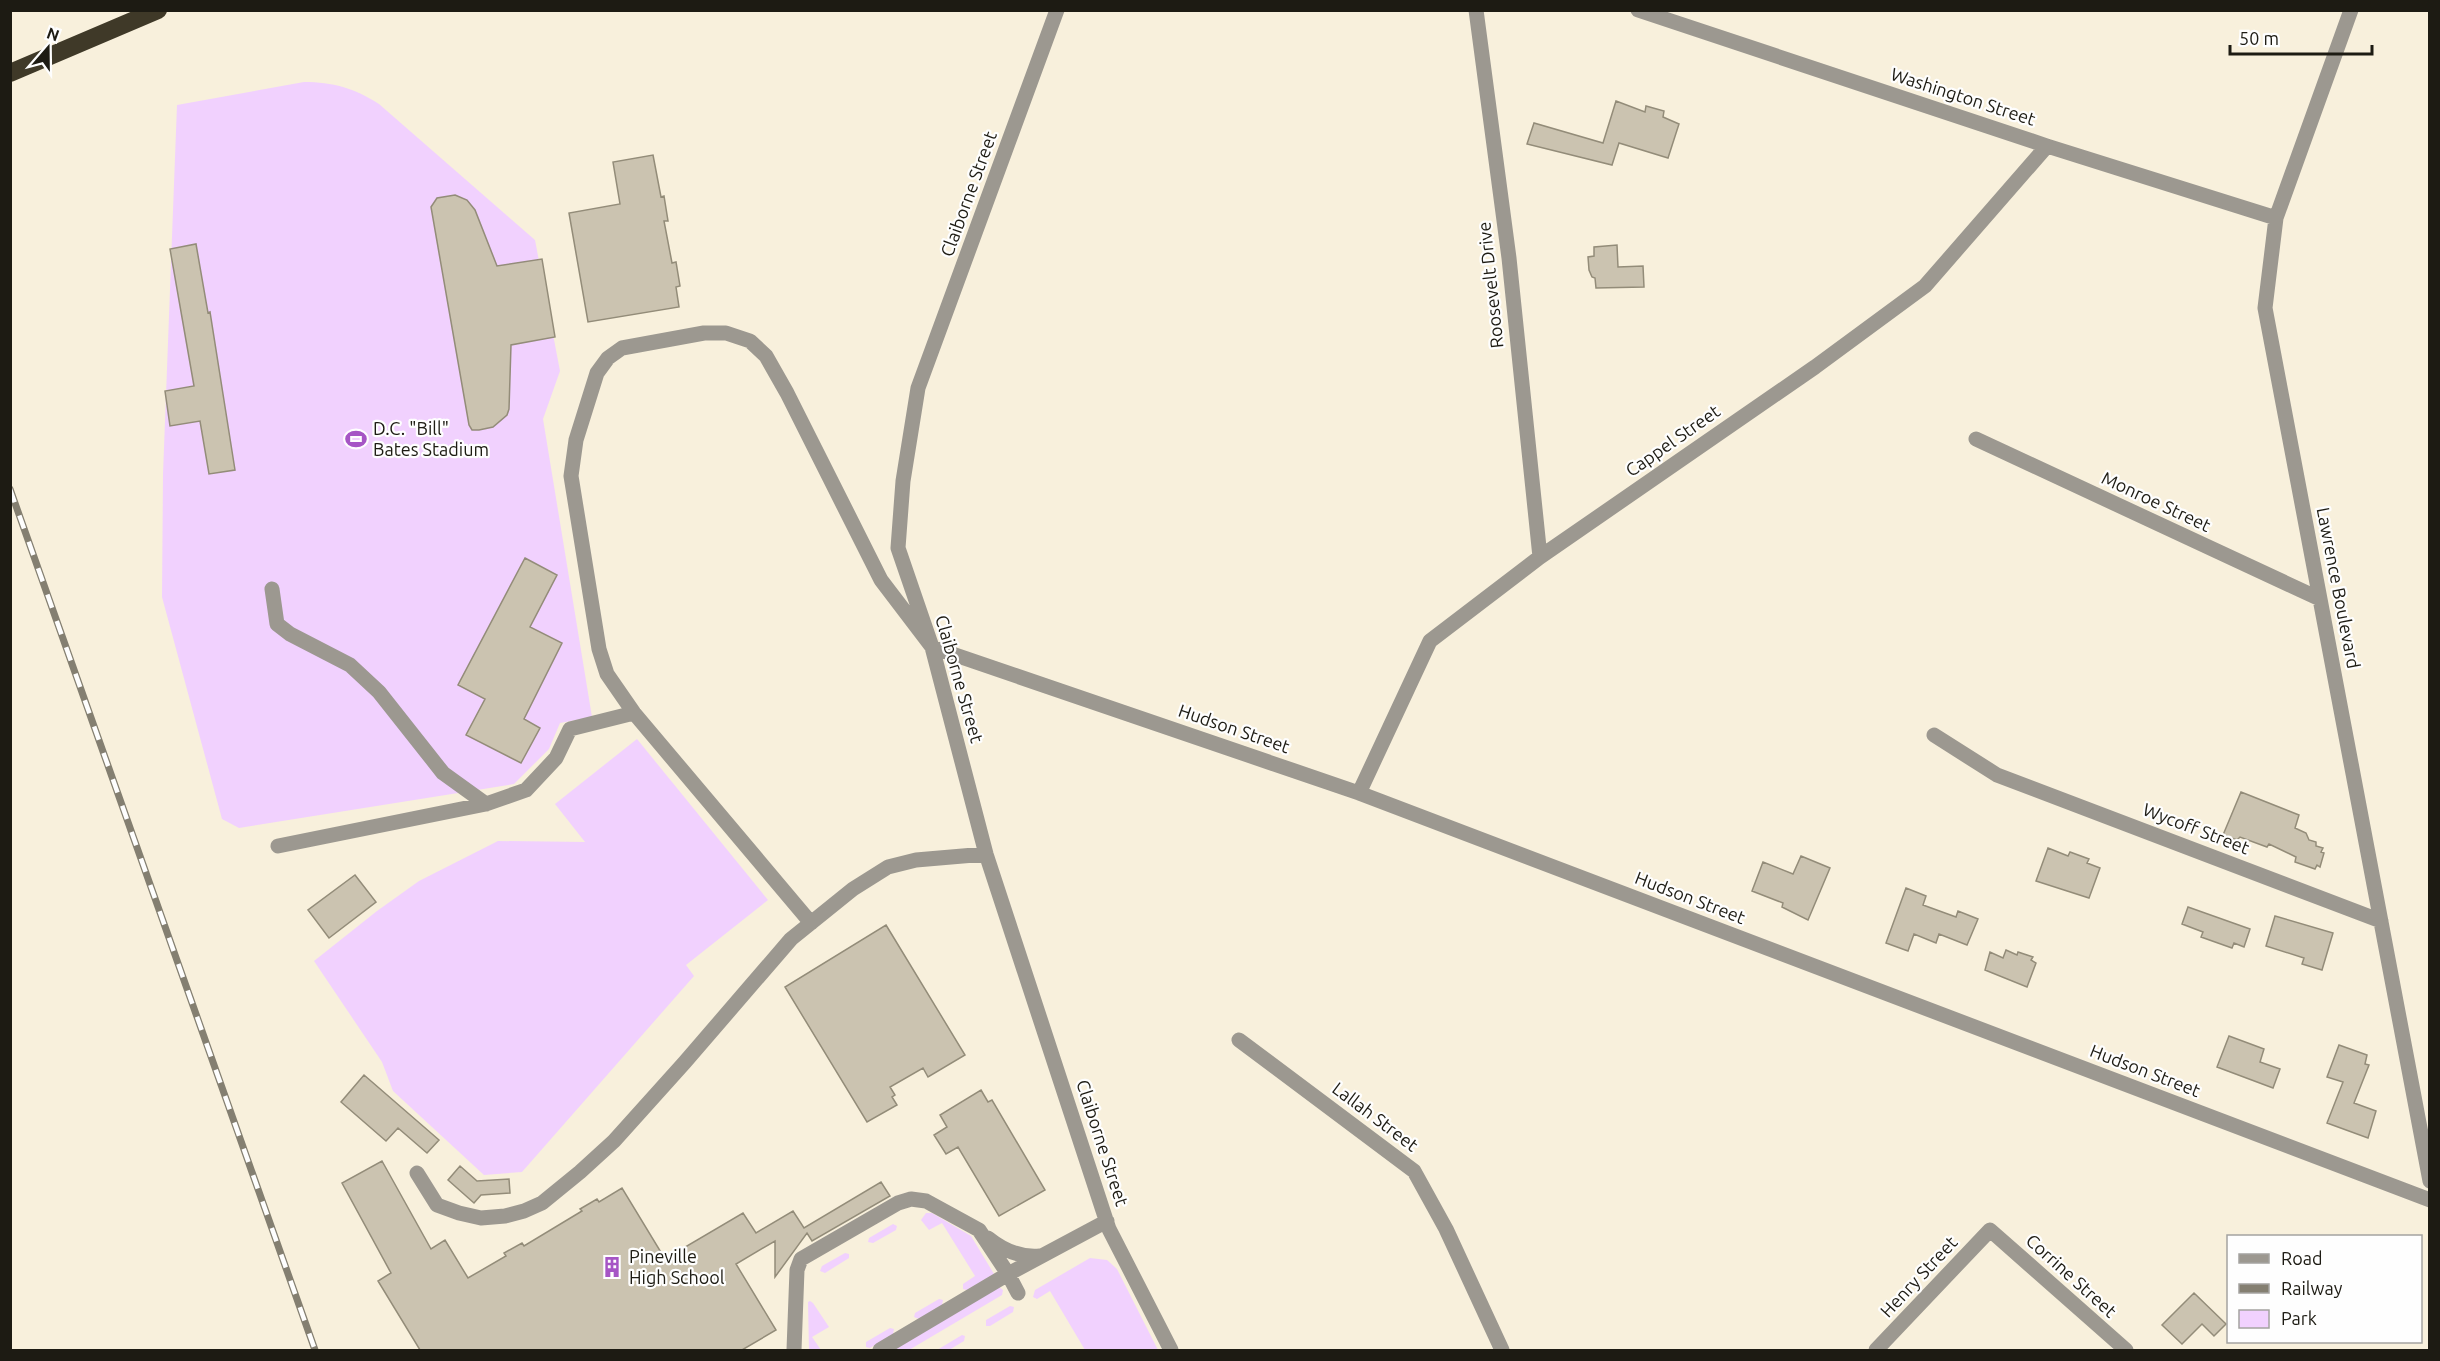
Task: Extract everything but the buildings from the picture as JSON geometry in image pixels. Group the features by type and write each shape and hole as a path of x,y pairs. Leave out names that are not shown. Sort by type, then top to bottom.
{"highway":[{"path":"10,73 158,10"}],"street":[{"name":"Claiborne Street","path":"1057,10 918,388 903,481 898,548 932,646 986,854 1109,1229 1171,1350"},
{"name":"Roosevelt Drive","path":"1476,10 1509,258 1540,557"},
{"name":"Washington Street","path":"1638,10 2048,146 2276,218"},
{"name":"Lawrence Boulevard","path":"2351,10 2276,218 2265,308 2430,1181"},
{"name":"Cappel Street","path":"1359,793 1430,641 1540,557 1815,367 1925,286 2048,146"},
{"path":"811,923 634,713 607,674 599,649 571,476 576,440 597,373 608,358 622,348 704,333 726,333 750,341 766,356 788,393 881,580 932,646"},
{"name":"Monroe Street","path":"1976,439 2320,599"},
{"path":"272,589 277,624 290,634 350,665 379,692 442,773 486,804"},
{"name":"Hudson Street","path":"932,646 1359,793 2430,1200"},
{"path":"278,846 486,804 526,790 556,758 570,729 634,713"},
{"name":"Wycoff Street","path":"1934,735 1996,775 2381,921"},
{"path":"417,1173 437,1204 459,1213 481,1218 505,1216 542,1203 614,1141 686,1062 791,939 853,889 888,867 916,860 986,854"},
{"name":"Lallah Street","path":"1239,1040 1414,1171 1446,1229 1502,1350"},
{"path":"794,1350 797,1270 801,1259 888,1208 911,1199 926,1201 979,1230 996,1245 1015,1254 1030,1257 1041,1256"},
{"path":"880,1350 1008,1274 1107,1221"},
{"path":"979,1230 1018,1293"},
{"name":"Henry Street","path":"1876,1350 1990,1230"},
{"name":"Corrine Street","path":"1990,1230 2126,1350"}],"green space":[{"name":"D.C. \"Bill\" Bates Stadium","path":"304,82 343,87 379,104 535,240 560,371 543,419 592,717 560,723 549,749 514,784 239,828 222,819 162,597 163,474 177,105"},
{"path":"637,739 768,900 686,965 694,976 522,1172 484,1175 393,1091 382,1062 314,961 419,881 498,841 585,842 555,804"},
{"path":"926,1213 932,1213 971,1236 994,1274 967,1290 963,1289 963,1284 975,1276 942,1223 929,1230 921,1220"},
{"path":"893,1224 897,1226 896,1230 873,1243 868,1242 869,1238"},
{"path":"845,1253 849,1254 849,1258 825,1273 820,1271 822,1266"},
{"path":"1090,1258 1107,1260 1117,1269 1158,1350 1085,1350 1050,1291 1037,1299 1033,1297 1035,1290"},
{"path":"999,1287 1003,1290 1002,1295 909,1350 893,1350"},
{"path":"939,1299 943,1300 942,1305 919,1319 914,1317 915,1313"},
{"path":"810,1301 829,1327 812,1337 821,1350 809,1350 808,1302"},
{"path":"1010,1306 1014,1307 1013,1312 990,1326 986,1326 986,1320"},
{"path":"890,1328 894,1329 893,1334 870,1348 866,1347 866,1342"},
{"path":"962,1335 965,1336 964,1341 949,1350 937,1350"}],"railway":[{"path":"10,489 315,1350"}],"place":[{"name":"D.C. \"Bill\" Bates Stadium","path":"356,439"},
{"name":"Pineville High School","path":"612,1267"}]}
